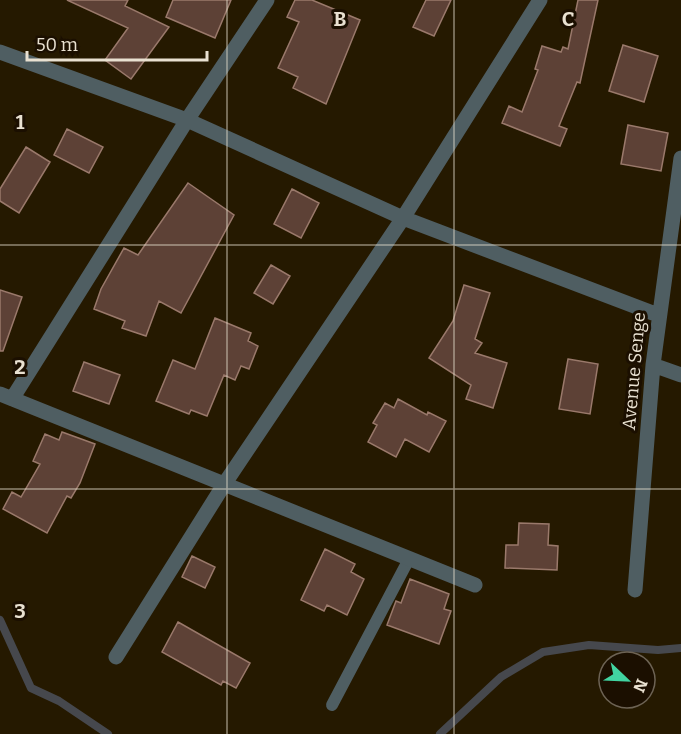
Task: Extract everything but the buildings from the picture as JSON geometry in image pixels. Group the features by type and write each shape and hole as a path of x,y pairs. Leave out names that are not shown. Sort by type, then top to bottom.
{"street":[{"path":"267,0 6,396 475,585"},
{"path":"116,657 225,483 403,218 540,0"},
{"path":"0,52 187,120 403,218 658,315"},
{"name":"Avenue Senge","path":"635,590 652,365 681,158"},
{"path":"652,365 681,375"}],"lane":[{"path":"332,705 409,559"}],"waterway":[{"path":"0,620 31,688 59,701 108,734"},
{"path":"440,734 501,677 543,652 589,645 658,650 681,648"}]}
